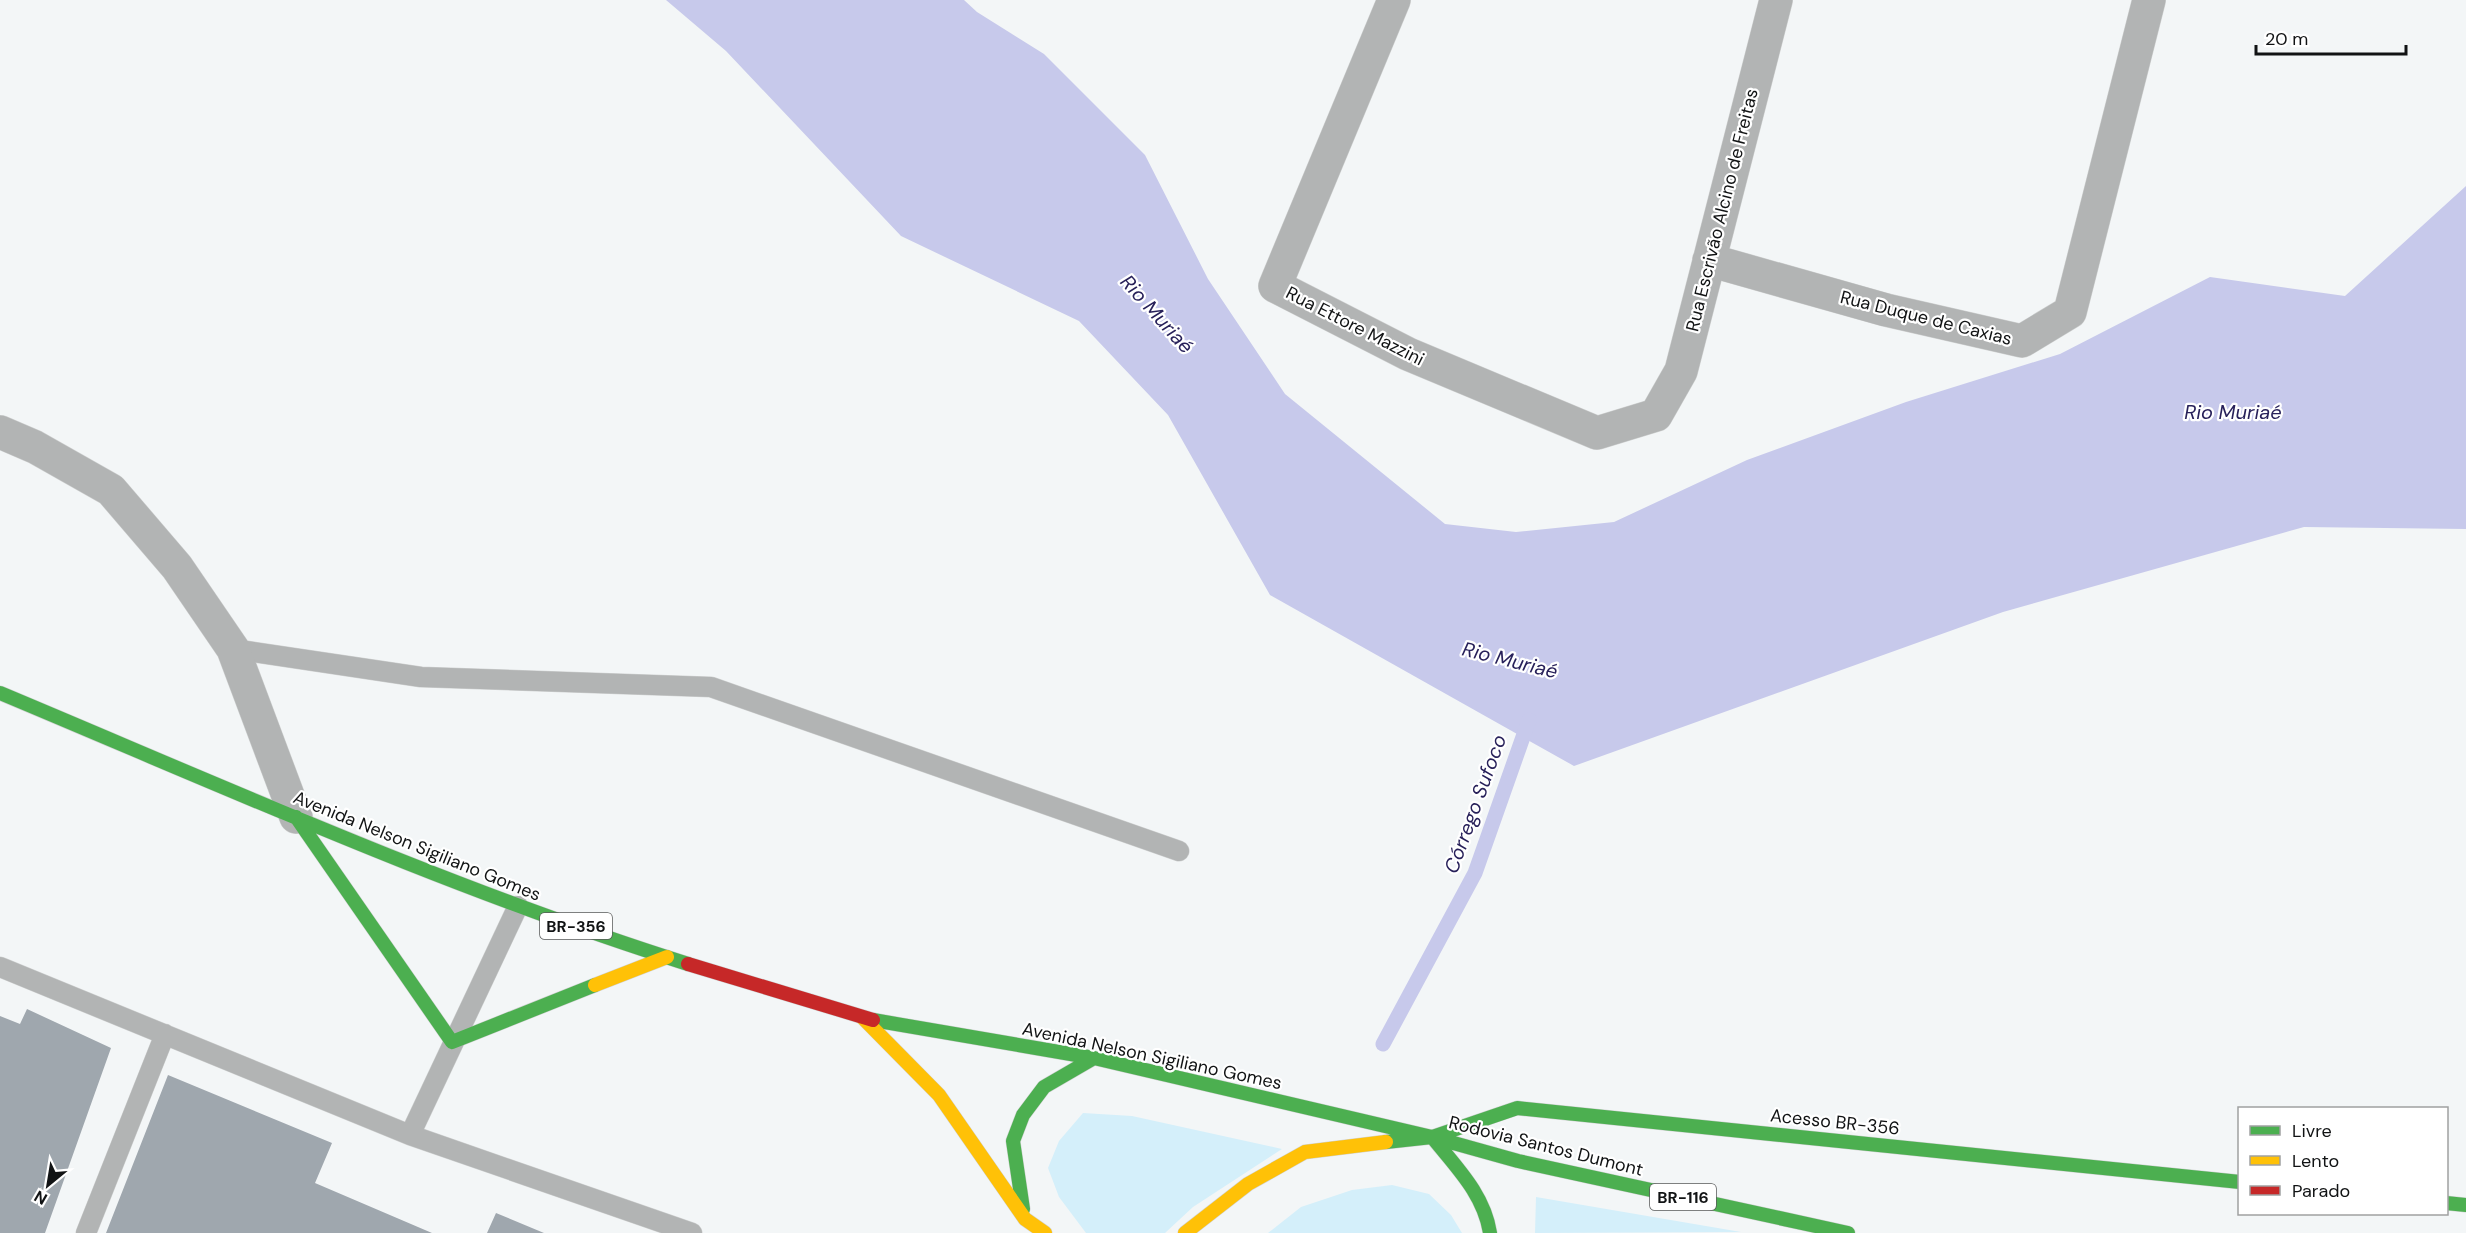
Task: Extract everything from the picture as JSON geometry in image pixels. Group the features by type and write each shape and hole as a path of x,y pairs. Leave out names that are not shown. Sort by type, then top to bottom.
{"main road":[{"name":"Avenida Nelson Sigiliano Gomes","path":"0,693 296,817 518,906 667,957 863,1018 1094,1058 1432,1137"},
{"path":"296,817 452,1042 667,957"},
{"name":"Avenida Nelson Sigiliano Gomes","path":"863,1018 939,1095 1026,1226 1046,1233"},
{"path":"1026,1226 1013,1141 1023,1115 1044,1087 1094,1058"},
{"name":"Acesso BR-356","path":"1432,1137 1517,1108 2238,1182"},
{"path":"1432,1137 1479,1198 1490,1224 1490,1233"},
{"name":"Rodovia Santos Dumont","path":"1185,1233 1248,1184 1305,1152 1432,1137 1518,1161 1848,1233"},
{"path":"2448,1203 2466,1205"}],"street":[{"name":"Rua Ettore Mazzini","path":"1394,0 1275,286 1408,354 1597,433 1656,415"},
{"name":"Rua Escrivão Alcino de Freitas","path":"1656,415 1682,371 1776,0"},
{"name":"Rua Duque de Caxias","path":"1709,260 1886,310 2022,341 2070,312 2149,0"},
{"path":"0,432 35,447 111,490 177,567 233,649 296,817"}],"lane":[{"path":"233,649 422,677 711,687 1179,851"},
{"path":"410,1135 518,906"},
{"path":"0,967 410,1135 692,1233"},
{"path":"86,1233 165,1034"}],"shaded area":[{"path":"1083,1113 1132,1116 1282,1149 1193,1207 1165,1233 1086,1233 1059,1197 1048,1168 1059,1141"},
{"path":"1392,1185 1429,1194 1451,1215 1462,1233 1268,1233 1301,1207 1352,1190"},
{"path":"1536,1197 1741,1232 1535,1233"}],"water":[{"name":"Rio Muriaé","path":"666,0 964,0 977,12 1044,54 1145,155 1208,279 1285,394 1445,524 1516,532 1614,522 1747,460 1906,402 2060,354 2210,277 2345,296 2466,186 2466,529 2304,527 2003,612 1574,766 1270,595 1168,415 1079,321 901,236 726,51"}],"building":[{"path":"27,1009 111,1048 45,1233 0,1233 0,1016 20,1024"},
{"path":"168,1075 332,1143 315,1183 432,1233 106,1233"},
{"path":"496,1213 544,1233 487,1233"}],"waterway":[{"name":"Córrego Sufoco","path":"1383,1044 1475,873 1529,720"}],"traffic: fast":[{"path":"0,693 427,871 513,904 688,964"},
{"path":"296,817 452,1042 595,985"},
{"path":"873,1020 1094,1058 1432,1137"},
{"path":"1023,1209 1013,1141 1023,1115 1044,1087 1094,1058"},
{"path":"1432,1137 1517,1108 2238,1182"},
{"path":"1432,1137 1475,1193 1487,1219 1490,1233"},
{"path":"1386,1142 1432,1137 1518,1161 1848,1233"},
{"path":"2448,1203 2466,1205"}],"traffic: slow":[{"path":"595,985 667,957"},
{"path":"863,1018 939,1095 1025,1219 1045,1233"},
{"path":"1185,1233 1248,1184 1305,1152 1386,1142"}],"traffic: jam":[{"path":"688,964 873,1020"}]}
